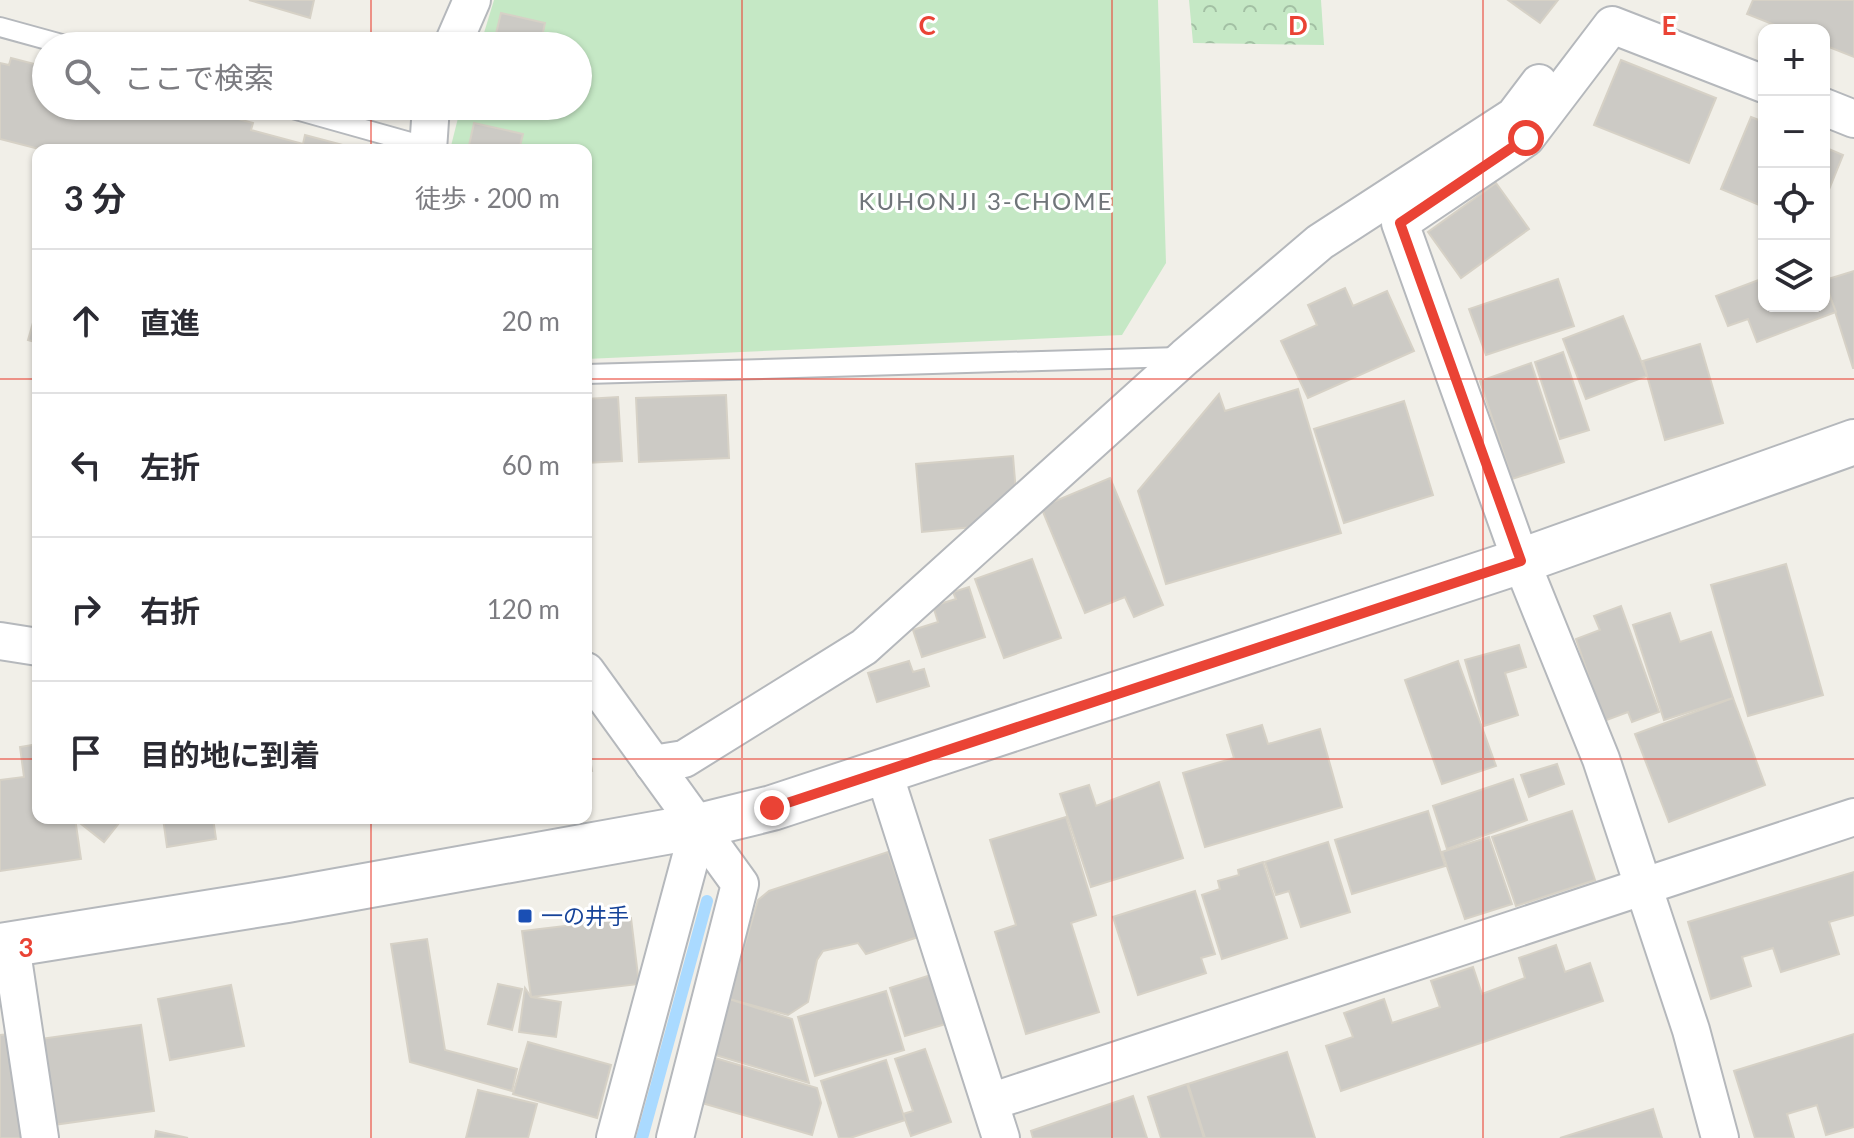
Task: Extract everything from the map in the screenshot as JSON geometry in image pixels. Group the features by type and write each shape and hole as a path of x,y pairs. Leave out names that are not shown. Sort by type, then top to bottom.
{"street":[{"path":"458,32 472,0"},
{"path":"653,764 684,759 864,647 1185,357 1320,242 1514,116 1604,0"},
{"path":"1720,1138 1691,1030 1601,759 1521,561 1400,223 1526,138 1612,25 1758,82"},
{"path":"1830,109 1854,119"},
{"path":"428,144 430,120"},
{"path":"40,1138 5,945 287,900 699,826 772,808 1521,561 1854,442"},
{"path":"0,641 32,646"},
{"path":"592,688 600,711 653,764 740,884 675,1138"},
{"path":"884,773 1001,1138"},
{"path":"990,1102 1854,817"},
{"path":"615,1138 699,826"}],"lane":[{"path":"0,27 32,36"},
{"path":"331,120 414,144"},
{"path":"592,374 1185,357"}],"green space":[{"path":"494,0 1158,0 1166,263 1122,335 592,359 592,144 452,144 458,120 592,120 592,32 484,32"},
{"path":"1189,0 1321,0 1324,45 1193,43"}],"building":[{"path":"249,0 314,0 310,18"},
{"path":"1508,0 1558,0 1540,23"},
{"path":"1753,0 1854,0 1854,57 1830,47 1830,24 1772,24 1747,14"},
{"path":"501,13 545,23 543,32 496,32"},
{"path":"11,58 32,63 32,120 242,120 253,123 251,130 303,144 32,144 32,147 0,139 0,63 9,65"},
{"path":"1621,60 1716,98 1689,163 1594,125"},
{"path":"1751,117 1758,120 1758,204 1721,189"},
{"path":"474,123 523,134 520,144 469,144"},
{"path":"305,135 339,144 303,144"},
{"path":"1830,150 1843,155 1830,187"},
{"path":"1496,183 1529,229 1461,278 1428,232"},
{"path":"1854,271 1854,368 1830,296 1830,278"},
{"path":"1558,279 1574,326 1486,355 1469,309"},
{"path":"1758,280 1758,312 1830,312 1830,297 1836,312 1757,342 1748,319 1728,326 1716,296"},
{"path":"1345,288 1353,306 1387,291 1414,351 1308,398 1281,341 1317,325 1308,305"},
{"path":"1623,316 1647,376 1586,399 1563,339"},
{"path":"1700,344 1723,423 1665,440 1643,361"},
{"path":"1563,352 1589,430 1560,439 1535,362"},
{"path":"1531,363 1564,462 1512,479 1480,381"},
{"path":"1298,389 1341,533 1166,584 1138,491 1219,394 1225,411"},
{"path":"726,395 729,458 639,462 636,398"},
{"path":"618,397 622,461 592,463 592,399"},
{"path":"1404,401 1433,495 1344,523 1314,429"},
{"path":"1013,456 1016,493 984,526 922,532 916,464"},
{"path":"1110,478 1163,605 1134,617 1125,597 1085,613 1041,507"},
{"path":"1032,559 1061,638 1004,658 975,579"},
{"path":"1786,564 1823,695 1748,716 1711,585"},
{"path":"969,587 985,637 922,657 913,630 938,622 933,606 956,599 953,592"},
{"path":"1621,606 1659,712 1632,722 1628,712 1604,721 1576,639 1600,630 1594,616"},
{"path":"1670,613 1680,642 1711,632 1733,698 1664,720 1633,625"},
{"path":"1519,645 1526,667 1505,673 1518,715 1484,726 1465,660"},
{"path":"909,661 913,672 924,669 929,686 877,702 868,673"},
{"path":"1458,661 1496,766 1442,784 1405,680"},
{"path":"1733,698 1765,785 1669,822 1635,734"},
{"path":"1262,725 1268,744 1320,729 1342,807 1205,847 1183,773 1234,758 1227,735"},
{"path":"32,745 32,824 76,824 81,859 0,871 0,780 24,777 20,747"},
{"path":"1557,764 1564,784 1529,797 1521,775"},
{"path":"1513,779 1527,820 1447,849 1433,806"},
{"path":"1159,782 1183,858 1091,887 1060,794 1089,785 1096,806"},
{"path":"1428,811 1445,866 1352,894 1335,840"},
{"path":"1572,811 1595,880 1516,906 1492,837"},
{"path":"1066,817 1096,915 1071,923 1099,1012 1026,1034 995,932 1016,925 990,840"},
{"path":"81,824 118,824 104,842"},
{"path":"164,824 214,824 216,839 167,847"},
{"path":"1489,837 1512,904 1465,919 1442,852"},
{"path":"1328,842 1350,912 1301,927 1289,891 1276,895 1265,862"},
{"path":"888,852 918,937 866,954 858,943 823,951 817,960 808,1002 788,1015 729,999 758,900 769,891"},
{"path":"1263,862 1287,938 1222,959 1202,895 1220,889 1218,881 1239,875 1238,870"},
{"path":"1854,872 1854,915 1829,922 1839,954 1781,972 1773,948 1742,957 1751,986 1711,999 1688,922"},
{"path":"1195,891 1215,954 1201,958 1206,973 1138,995 1113,917"},
{"path":"631,918 639,984 531,997 522,931"},
{"path":"427,939 445,1050 517,1069 512,1091 410,1062 391,944"},
{"path":"1556,945 1565,972 1590,963 1603,1001 1341,1091 1326,1046 1353,1037 1344,1013 1384,999 1392,1023 1440,1007 1431,981 1473,967 1482,994 1525,978 1519,958"},
{"path":"934,974 949,1023 905,1036 890,988"},
{"path":"498,984 522,989 512,1030 488,1024"},
{"path":"231,985 244,1046 170,1060 158,999"},
{"path":"525,988 531,997 561,1002 556,1037 519,1032"},
{"path":"886,991 904,1050 815,1076 798,1017"},
{"path":"729,999 792,1019 809,1083 712,1054"},
{"path":"141,1025 154,1111 53,1125 40,1039"},
{"path":"19,1033 34,1138 0,1138 0,1035"},
{"path":"1854,1034 1854,1127 1826,1135 1817,1105 1787,1114 1794,1138 1755,1138 1734,1071"},
{"path":"528,1042 611,1065 597,1118 513,1094"},
{"path":"925,1049 951,1122 911,1136 903,1114 913,1111 895,1059"},
{"path":"1287,1052 1315,1138 1205,1138 1188,1084"},
{"path":"715,1058 817,1088 821,1103 812,1135 702,1103"},
{"path":"886,1060 905,1120 850,1138 839,1138 821,1081"},
{"path":"1187,1084 1204,1138 1161,1138 1148,1097"},
{"path":"478,1090 537,1104 528,1138 466,1138"},
{"path":"1133,1096 1147,1138 1033,1138 1031,1131"},
{"path":"1653,1109 1662,1138 1560,1138"},
{"path":"156,1131 188,1138 155,1138"}],"waterway":[{"path":"642,1138 707,901"}],"place":[{"name":"一の井手","path":"525,916"}],"district":[{"name":"KUHONJI 3-CHOME","path":"986,202"}],"route":[{"path":"772,808 1521,561 1400,223 1526,138"}]}
